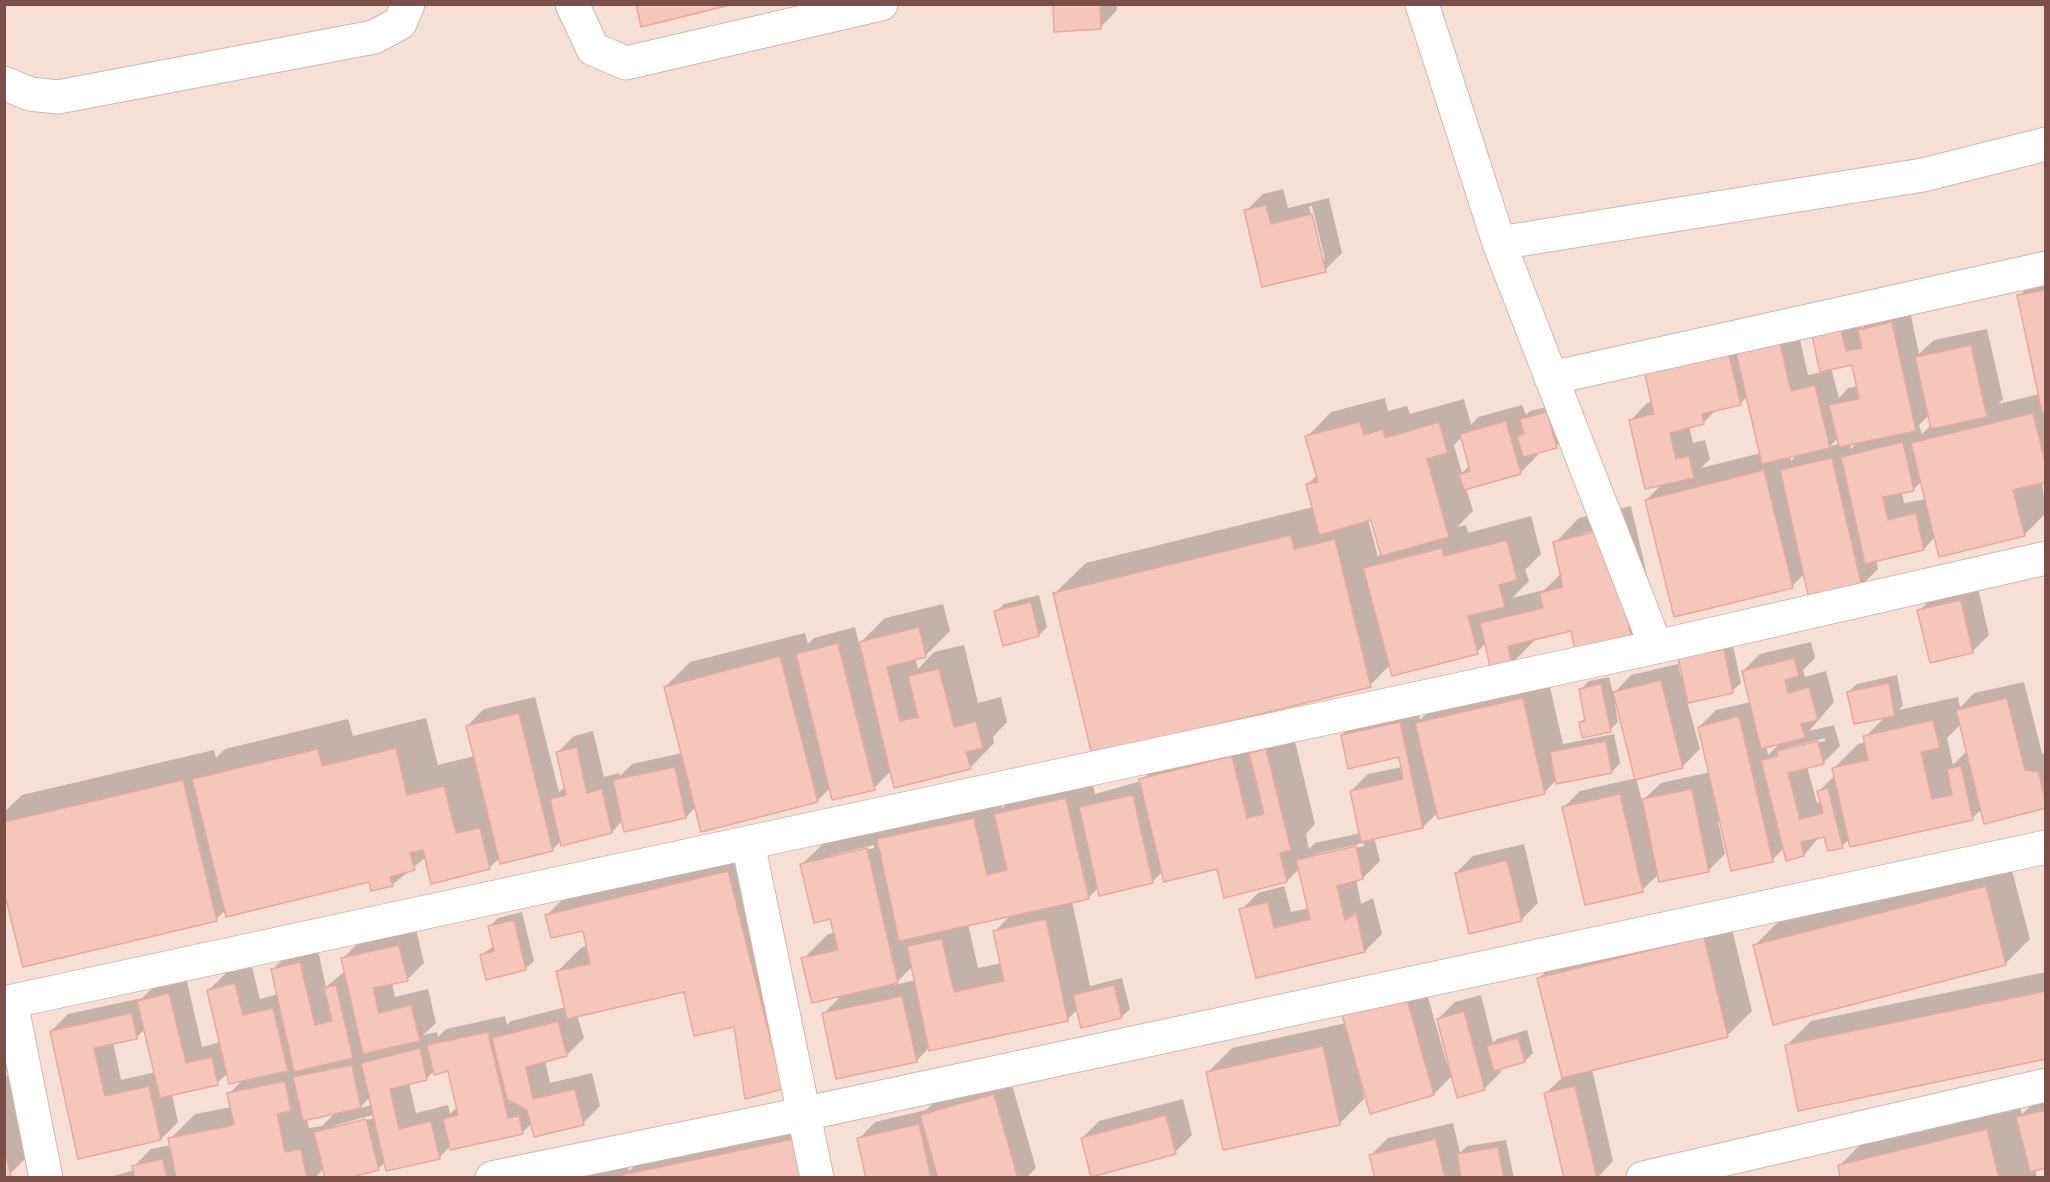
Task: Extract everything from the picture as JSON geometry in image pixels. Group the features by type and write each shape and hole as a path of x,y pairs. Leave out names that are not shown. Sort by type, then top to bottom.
{"street":[{"path":"4,83 30,93 58,98 375,37 400,23 408,4"},
{"path":"572,4 593,49 626,63 881,4"},
{"path":"1422,4 1499,243 1656,647"},
{"path":"1499,243 1923,175 2046,144"},
{"path":"1551,378 2046,268"},
{"path":"46,1178 8,1003 1656,647 2046,558"},
{"path":"748,843 817,1178"},
{"path":"492,1178 803,1114 2046,847"},
{"path":"1643,1178 2046,1085"}],"shaded area":[{"path":"5,5 2045,5 2045,1177 5,1177"}],"building":[{"path":"636,4 734,4 641,27"},
{"path":"1053,4 1100,4 1101,29 1054,32"},
{"path":"1266,205 1271,224 1312,214 1326,272 1262,287 1244,210"},
{"path":"2046,290 2046,412 2042,412 2017,295"},
{"path":"1892,322 1916,431 1839,447 1829,405 1859,399 1852,365 1820,372 1812,335 1841,329 1846,351 1862,348 1858,330"},
{"path":"1780,343 1791,391 1815,385 1830,448 1762,464 1736,353"},
{"path":"1971,345 1987,417 1931,429 1915,357"},
{"path":"1728,351 1741,405 1702,414 1704,424 1670,433 1676,459 1689,456 1694,478 1645,489 1629,420 1654,414 1644,370"},
{"path":"1547,412 1557,448 1523,457 1517,436 1524,434 1520,419"},
{"path":"2033,413 2046,466 2046,482 2013,490 2025,536 1939,557 1911,443"},
{"path":"1506,421 1521,474 1464,490 1459,474 1470,471 1460,434"},
{"path":"1360,422 1364,435 1383,429 1385,438 1439,422 1448,453 1427,459 1449,537 1381,556 1371,520 1319,535 1306,484 1318,482 1305,436"},
{"path":"1903,442 1914,491 1883,497 1888,520 1916,513 1924,550 1865,564 1841,457"},
{"path":"1832,458 1862,587 1809,599 1780,470"},
{"path":"1764,470 1793,588 1674,617 1645,500"},
{"path":"1607,529 1632,640 1576,654 1571,631 1508,646 1512,665 1491,670 1480,623 1543,608 1540,593 1563,587 1553,542"},
{"path":"1291,535 1294,549 1335,539 1371,687 1092,755 1053,593"},
{"path":"1507,540 1517,580 1499,585 1505,607 1468,616 1478,654 1392,676 1363,568 1442,548 1444,556"},
{"path":"1961,600 1973,653 1930,663 1917,610"},
{"path":"1031,602 1039,636 1003,646 994,611"},
{"path":"919,627 926,657 887,667 900,721 918,717 908,676 939,669 954,727 976,721 983,748 966,752 971,769 894,788 859,642"},
{"path":"838,643 875,790 832,800 796,654"},
{"path":"1724,649 1733,693 1688,703 1678,658"},
{"path":"780,656 818,802 701,832 664,687"},
{"path":"1794,658 1799,676 1785,680 1788,693 1809,687 1818,720 1801,724 1805,738 1761,749 1742,671"},
{"path":"1661,680 1683,768 1635,780 1613,692"},
{"path":"1889,683 1895,716 1854,724 1847,692"},
{"path":"1601,684 1611,732 1582,738 1579,722 1585,721 1579,689"},
{"path":"1523,698 1545,794 1438,819 1415,723"},
{"path":"2007,698 2025,770 2039,772 2046,808 1984,824 1956,710"},
{"path":"519,713 553,851 500,864 466,726"},
{"path":"1739,716 1773,862 1731,871 1698,727"},
{"path":"1933,720 1940,748 1921,752 1932,799 1952,795 1947,769 1961,766 1973,820 1850,847 1832,768 1868,760 1863,736"},
{"path":"1400,722 1423,828 1361,842 1350,791 1403,779 1399,757 1348,769 1341,735"},
{"path":"1606,741 1612,773 1556,784 1550,752"},
{"path":"1818,741 1824,764 1788,773 1800,819 1823,813 1817,791 1828,788 1843,848 1828,851 1824,837 1801,842 1804,856 1786,861 1761,760 1778,756 1777,751"},
{"path":"577,747 587,793 602,789 612,833 561,846 550,799 566,795 556,752"},
{"path":"396,748 407,795 444,786 456,833 480,828 490,869 431,884 423,850 410,853 415,870 390,877 393,886 371,891 369,882 226,917 192,779 318,749 322,766"},
{"path":"1266,749 1291,850 1280,853 1287,882 1224,898 1217,869 1164,882 1139,779 1232,756 1247,818 1264,814 1249,753"},
{"path":"675,767 686,818 624,832 613,780"},
{"path":"183,780 217,921 23,967 4,891 4,822"},
{"path":"1692,789 1709,872 1659,882 1642,799"},
{"path":"1620,794 1643,892 1585,905 1562,807"},
{"path":"1133,795 1153,883 1099,896 1079,807"},
{"path":"1066,798 1089,899 899,941 877,839 974,818 987,875 1007,870 994,814"},
{"path":"1356,846 1363,879 1337,886 1345,920 1356,913 1365,952 1256,978 1239,909 1268,902 1274,928 1310,919 1296,860"},
{"path":"867,848 898,983 812,1003 801,958 838,950 830,919 814,923 800,864"},
{"path":"1507,860 1522,921 1469,934 1455,873"},
{"path":"728,871 783,1089 745,1099 734,1027 694,1036 684,992 567,1019 556,971 590,964 583,931 551,938 545,915"},
{"path":"1986,886 2006,965 1773,1025 1753,945"},
{"path":"1046,919 1068,1021 929,1051 907,946 942,939 954,992 1004,981 993,931"},
{"path":"514,920 526,970 486,980 480,955 494,951 488,926"},
{"path":"1704,937 1728,1037 1562,1078 1537,978"},
{"path":"399,945 408,981 373,988 379,1013 411,1005 420,1041 363,1054 341,958"},
{"path":"300,962 315,1025 332,1021 324,988 336,985 353,1058 294,1072 271,969"},
{"path":"235,983 243,1015 273,1008 288,1071 229,1084 207,990"},
{"path":"1114,985 1122,1018 1081,1028 1073,995"},
{"path":"2046,991 2046,1059 1798,1111 1785,1045"},
{"path":"1405,992 1434,1095 1370,1114 1341,1011"},
{"path":"169,993 186,1063 212,1057 218,1085 160,1098 137,1001"},
{"path":"902,996 917,1062 836,1079 822,1013"},
{"path":"1464,1011 1485,1090 1457,1098 1437,1019"},
{"path":"132,1013 137,1039 94,1048 105,1096 149,1086 161,1140 78,1159 50,1031"},
{"path":"558,1021 567,1056 526,1067 533,1099 575,1089 584,1125 534,1137 527,1110 507,1099 492,1038"},
{"path":"488,1032 508,1118 519,1116 523,1134 450,1150 443,1119 458,1115 448,1071 434,1075 427,1045"},
{"path":"1518,1038 1525,1062 1494,1071 1487,1046"},
{"path":"1323,1046 1340,1125 1223,1150 1206,1072"},
{"path":"420,1048 427,1080 390,1089 399,1129 431,1121 440,1159 386,1171 361,1063"},
{"path":"352,1065 361,1108 303,1121 293,1077"},
{"path":"285,1081 291,1111 277,1114 285,1152 301,1149 307,1178 176,1178 168,1138 234,1125 227,1093"},
{"path":"1575,1086 1597,1178 1564,1178 1544,1093"},
{"path":"994,1094 1018,1178 938,1178 920,1115"},
{"path":"2046,1110 2046,1168 2030,1172 2016,1117"},
{"path":"1166,1115 1176,1154 1091,1177 1081,1138"},
{"path":"366,1119 379,1170 348,1178 325,1178 314,1132"},
{"path":"919,1124 931,1178 866,1178 857,1138"},
{"path":"1987,1129 1999,1178 1840,1178 1838,1165"},
{"path":"793,1139 801,1178 623,1178 622,1175"},
{"path":"1436,1139 1445,1178 1375,1178 1369,1155"},
{"path":"4,1147 11,1176 4,1177"},
{"path":"1498,1147 1504,1178 1461,1178 1457,1154"},
{"path":"163,1159 167,1178 135,1178 132,1166"}]}
